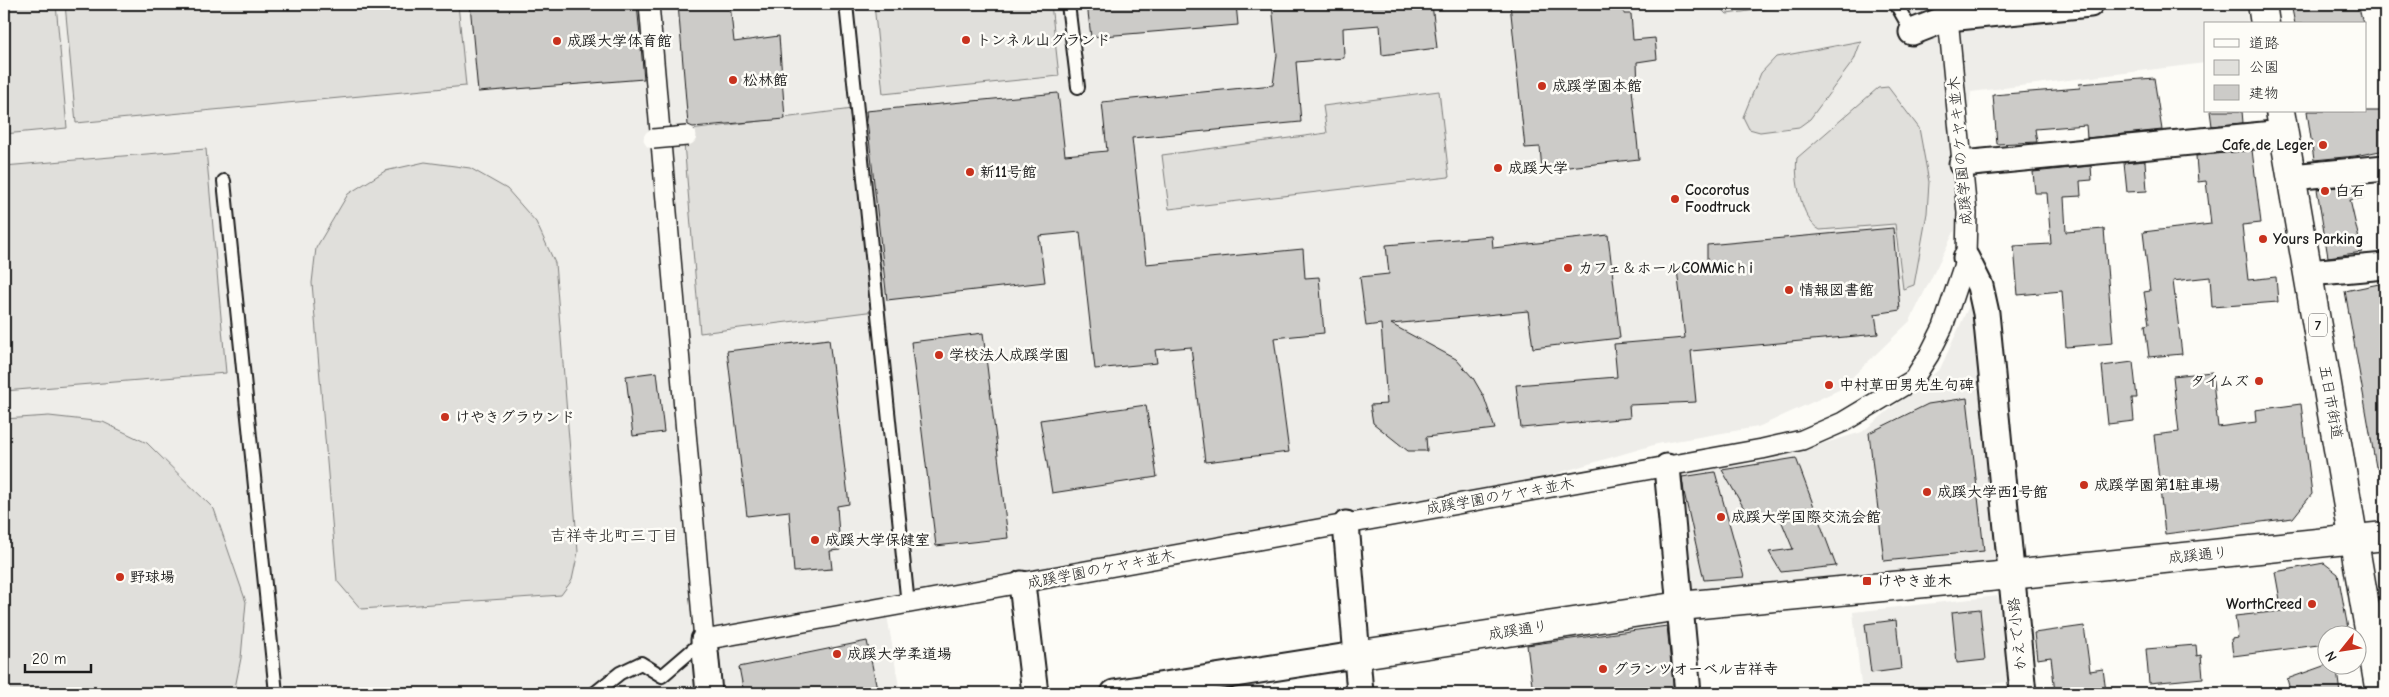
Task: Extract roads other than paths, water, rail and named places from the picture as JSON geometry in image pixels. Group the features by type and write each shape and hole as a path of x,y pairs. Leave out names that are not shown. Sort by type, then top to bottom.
{"street":[{"path":"649,4 709,693"},
{"path":"1912,32 1948,18 2090,4"},
{"path":"2262,4 2265,22"},
{"name":"成蹊学園のケヤキ並木","path":"704,640 908,605 1667,467 1802,440 1869,408 1912,380 1929,355 1943,327 1966,258 1967,213 1948,18"},
{"path":"1962,164 2282,122"},
{"name":"五日市街道","path":"2282,122 2310,273 2380,693"},
{"path":"653,139 687,136"},
{"path":"2292,178 2385,168"},
{"name":"かえで小路","path":"1966,258 1980,286 1986,313 2010,575 2023,693"},
{"path":"2310,273 2385,266"},
{"path":"1667,467 1688,693"},
{"path":"1346,524 1360,693"},
{"name":"成蹊通り","path":"1356,654 1680,606 2010,575 2385,536"},
{"path":"1022,584 1035,693"},
{"path":"1114,693 1356,654"}],"lane":[{"path":"846,4 908,605"},
{"path":"1068,4 1078,87"},
{"path":"1896,4 1912,32"},
{"path":"224,181 276,693"},
{"path":"595,693 620,673 641,663 662,676 704,640"}],"place":[{"name":"トンネル山グランド","path":"966,40"},
{"name":"成蹊大学体育館","path":"557,41"},
{"name":"松林館","path":"733,80"},
{"name":"成蹊学園本館","path":"1542,86"},
{"name":"Cafe de Leger","path":"2323,145"},
{"name":"成蹊大学","path":"1498,168"},
{"name":"新11号館","path":"970,172"},
{"name":"白石","path":"2325,191"},
{"name":"Cocorotus Foodtruck","path":"1675,199"},
{"name":"Yours Parking","path":"2263,239"},
{"name":"カフェ＆ホールCOMMicｈi","path":"1568,268"},
{"name":"情報図書館","path":"1789,290"},
{"name":"学校法人成蹊学園","path":"939,355"},
{"name":"タイムズ","path":"2259,381"},
{"name":"中村草田男先生句碑","path":"1829,385"},
{"name":"けやきグラウンド","path":"445,417"},
{"name":"成蹊学園第1駐車場","path":"2084,485"},
{"name":"成蹊大学西1号館","path":"1927,492"},
{"name":"成蹊大学国際交流会館","path":"1721,517"},
{"name":"成蹊大学保健室","path":"815,540"},
{"name":"野球場","path":"120,577"},
{"name":"けやき並木","path":"1867,581"},
{"name":"WorthCreed","path":"2312,604"},
{"name":"成蹊大学柔道場","path":"837,654"},
{"name":"グランツオーベル吉祥寺","path":"1603,669"}],"district":[{"name":"吉祥寺北町三丁目","path":"614,536"}]}
